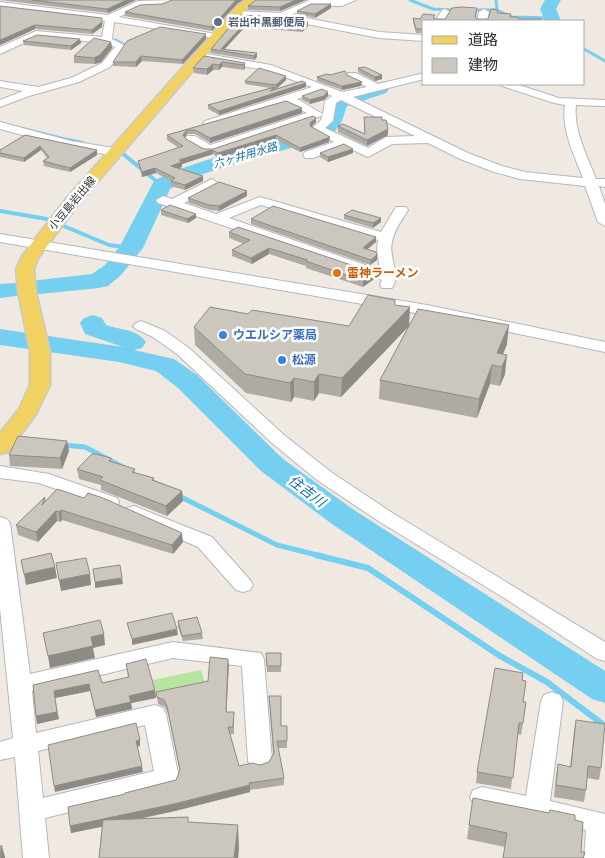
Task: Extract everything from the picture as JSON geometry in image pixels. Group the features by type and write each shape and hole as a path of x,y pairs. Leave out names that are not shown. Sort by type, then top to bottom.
{"main road":[{"name":"小豆島岩出線","path":"0,447 29,410 40,385 38,341 28,296 25,269 37,244 242,7 254,0"}],"street":[{"path":"110,18 138,4 162,3 172,0"},
{"path":"281,16 310,2 346,2"},
{"path":"318,22 336,15 346,2"},
{"path":"1,5 110,18 216,37"},
{"path":"441,20 445,12"},
{"path":"236,14 281,16 378,35 422,38"},
{"path":"107,40 110,18"},
{"path":"410,37 409,32 413,29 422,28"},
{"path":"0,51 36,34 107,40 122,46 106,64 75,80 0,104"},
{"path":"201,56 268,67 323,87 464,156 524,176 605,183"},
{"path":"352,75 377,88"},
{"path":"422,77 330,101 327,121 317,129 368,153 390,140 430,140"},
{"path":"0,84 41,90"},
{"path":"509,85 538,96 571,102 605,103"},
{"path":"209,123 323,87"},
{"path":"191,139 209,149 317,114 287,99"},
{"path":"571,102 569,117 605,222"},
{"path":"0,125 70,144 116,152"},
{"path":"309,155 346,142"},
{"path":"212,183 168,201 390,278"},
{"path":"217,218 260,201 384,237"},
{"path":"378,301 390,278 384,260 384,237 401,210"},
{"path":"0,238 378,301 605,347"},
{"path":"141,326 159,334 183,351 278,439 324,476 386,518 516,596 605,653"},
{"path":"0,472 42,478 112,502 205,542 243,585"},
{"path":"0,523 20,685 36,858"},
{"path":"20,685 173,650 253,659 260,761"},
{"path":"537,809 552,701"},
{"path":"0,752 155,714 167,778 32,811"},
{"path":"482,797 599,822 597,858"}],"green space":[{"path":"201,670 206,687 158,698 153,680"}],"building":[{"path":"32,0 127,0 107,9"},
{"path":"172,0 236,0 212,27 125,12 140,5 162,4"},
{"path":"256,0 296,0 280,7 248,6"},
{"path":"311,4 331,4 315,14 297,11"},
{"path":"0,6 102,18 102,22 92,30 35,25 0,40"},
{"path":"452,8 477,8 475,17 477,19 488,19 491,9 498,10 497,13 511,14 510,17 518,17 519,19 541,19 422,20 422,29 416,29 413,18 420,19 423,14 435,15 433,18 435,19 445,19"},
{"path":"240,15 281,17 308,22 302,28 245,23 221,49 257,53 254,56 211,49"},
{"path":"160,27 206,34 182,60 141,56 136,62 113,62 127,41"},
{"path":"37,35 80,39 71,46 23,41"},
{"path":"94,38 111,42 100,55 94,58 74,56"},
{"path":"204,56 245,63 244,65 222,62 219,65 213,64 207,69 193,68"},
{"path":"365,67 382,75 375,77 358,68"},
{"path":"259,68 286,76 276,85 245,81"},
{"path":"345,71 347,75 362,82 342,86 317,77 327,74"},
{"path":"302,81 306,83 219,111 208,105 275,87 270,91"},
{"path":"322,89 328,92 324,96 310,100 302,96"},
{"path":"286,101 302,108 210,138 195,130 187,130 183,135 186,139 204,149 213,149 313,116 316,118 310,123 310,126 330,137 300,148 276,135 218,153 212,150 179,160 182,162 171,166 203,176 185,185 171,181 175,178 155,168 142,172 138,161 183,146 167,135"},
{"path":"364,117 382,117 382,120 386,120 388,129 367,140 338,126 343,124 365,134"},
{"path":"25,135 97,150 70,168 43,161 49,157 40,146 24,158 0,153 0,150"},
{"path":"344,144 353,149 328,157 320,153"},
{"path":"219,182 247,191 219,206 209,205 188,198"},
{"path":"170,205 196,214 187,219 161,210"},
{"path":"273,206 376,237 363,248 376,252 377,255 371,260 251,219"},
{"path":"352,210 381,218 373,223 344,215"},
{"path":"238,227 375,273 363,281 269,248 251,258 232,250 250,240 229,232"},
{"path":"368,295 395,300 395,305 410,307 342,378 319,374 314,382 294,378 290,383 245,374 194,327 210,307 248,314 252,310 349,326"},
{"path":"418,309 509,325 497,353 507,355 502,367 492,365 479,399 380,380"},
{"path":"18,436 67,441 60,458 9,455"},
{"path":"92,454 111,458 109,461 135,469 132,472 154,478 152,480 182,491 166,506 100,480 103,477 77,469"},
{"path":"57,489 84,498 88,493 103,498 182,533 172,545 61,510 59,512 56,511 36,532 16,525 45,497 42,505"},
{"path":"51,553 55,567 24,574 21,560"},
{"path":"86,558 90,574 59,580 56,563"},
{"path":"120,565 122,578 95,582 93,569"},
{"path":"172,613 177,629 132,639 127,623"},
{"path":"197,617 202,633 182,636 178,621"},
{"path":"100,620 104,634 91,637 93,646 48,656 43,633"},
{"path":"266,653 281,653 281,666 267,666"},
{"path":"210,657 228,659 226,712 234,712 233,727 228,727 239,766 252,763 260,765 269,762 274,753 269,696 281,696 281,726 287,726 287,741 277,741 284,778 249,783 250,785 174,804 70,826 68,807 176,780 180,770 167,706 164,700 157,697 156,692 208,681"},
{"path":"146,659 155,690 129,696 131,702 95,710 89,684 54,691 57,712 36,716 33,685 98,670 102,683 129,677 126,664"},
{"path":"495,668 523,673 522,680 526,681 523,702 526,702 523,723 519,723 513,778 477,772"},
{"path":"576,720 605,724 601,768 588,766 586,790 556,785 558,764 571,767"},
{"path":"136,723 140,740 136,741 142,766 54,786 48,745"},
{"path":"473,798 549,813 550,810 575,815 575,820 583,822 581,852 585,852 583,858 503,858 507,833 469,825"},
{"path":"188,817 188,822 238,825 234,858 99,858 103,820"}],"waterway":[{"path":"410,0 433,9 455,10"},
{"path":"496,0 497,10 512,17 552,18"},
{"name":"六ヶ井用水路","path":"553,0 548,9 553,20"},
{"path":"471,10 495,10"},
{"path":"116,40 126,46 124,48"},
{"path":"585,50 605,61"},
{"name":"六ヶ井用水路","path":"39,287 99,281 113,270 131,248 161,185 178,176 214,164 319,134 333,123 336,106 340,102 380,89"},
{"path":"0,123 73,141"},
{"path":"68,140 82,143"},
{"path":"122,153 161,185"},
{"path":"0,211 47,219 109,245 131,248"},
{"name":"六ヶ井用水路","path":"0,291 15,290"},
{"name":"六ヶ井用水路","path":"93,323 94,329 124,337 133,342"},
{"name":"住吉川","path":"0,337 119,354 165,365 187,381 272,465 343,517 605,689"},
{"path":"63,445 85,447 123,467"},
{"path":"177,495 277,545 321,556"},
{"path":"316,555 368,568 500,656 547,682 605,726"}],"place":[{"name":"岩出中黒郵便局","path":"218,22"},
{"name":"雷神ラーメン","path":"337,273"},
{"name":"ウエルシア薬局","path":"223,335"},
{"name":"松源","path":"282,360"}]}
